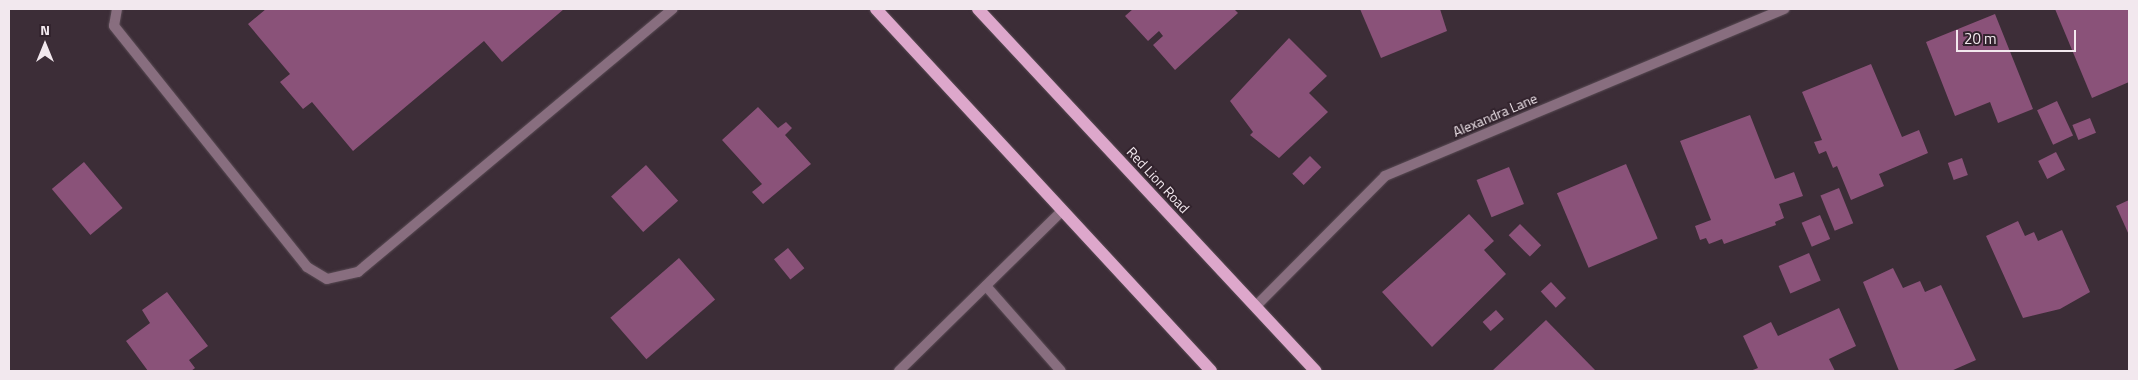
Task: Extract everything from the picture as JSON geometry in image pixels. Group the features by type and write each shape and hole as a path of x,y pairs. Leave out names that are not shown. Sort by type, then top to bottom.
{"main road":[{"path":"876,9 1210,371"},
{"name":"Red Lion Road","path":"978,9 1316,371"}],"street":[{"path":"117,9 114,26 307,267 326,279 358,272 672,9"},
{"name":"Alexandra Lane","path":"1256,306 1385,176 1785,9"},
{"path":"899,371 1062,211"},
{"path":"986,286 1061,371"}],"building":[{"path":"266,9 564,9 502,62 484,41 353,151 312,102 303,109 280,82 290,74 248,24"},
{"path":"1133,9 1234,9 1238,13 1175,70 1153,45 1163,36 1159,31 1148,41 1125,16"},
{"path":"1360,9 1440,9 1447,31 1381,58"},
{"path":"2055,9 2129,9 2129,82 2092,98"},
{"path":"1995,14 2033,109 1998,123 1990,102 1955,116 1926,42"},
{"path":"1289,38 1327,76 1309,93 1328,112 1279,158 1250,135 1253,132 1230,101"},
{"path":"1871,64 1902,137 1919,130 1928,153 1879,174 1884,186 1851,200 1837,166 1833,168 1826,151 1819,154 1814,142 1822,140 1802,92"},
{"path":"2057,101 2073,135 2053,145 2037,110"},
{"path":"758,107 778,128 786,122 792,128 785,135 811,164 763,204 752,192 762,184 722,140"},
{"path":"1750,115 1775,179 1794,172 1803,196 1779,204 1784,218 1775,222 1776,225 1724,244 1722,239 1709,244 1706,238 1700,240 1695,226 1711,220 1680,141"},
{"path":"2090,118 2096,133 2078,140 2072,125"},
{"path":"2056,152 2065,170 2047,179 2038,161"},
{"path":"1310,156 1321,167 1304,185 1292,174"},
{"path":"1962,158 1968,175 1954,180 1948,163"},
{"path":"84,162 123,208 90,235 52,189"},
{"path":"1626,164 1658,239 1589,268 1557,193"},
{"path":"646,165 678,201 643,232 611,196"},
{"path":"1509,167 1524,204 1492,217 1477,180"},
{"path":"1839,188 1853,223 1835,231 1820,195"},
{"path":"2129,200 2129,235 2116,206"},
{"path":"1469,214 1494,241 1484,250 1506,274 1432,347 1382,292"},
{"path":"1820,215 1830,239 1812,247 1802,223"},
{"path":"2018,221 2025,236 2034,232 2038,241 2062,230 2090,292 2060,309 2023,318 1986,236"},
{"path":"1520,224 1541,245 1530,257 1509,235"},
{"path":"788,248 804,268 790,280 774,259"},
{"path":"1809,253 1821,281 1790,294 1779,266"},
{"path":"679,258 715,300 646,359 610,318"},
{"path":"1893,268 1903,288 1920,281 1925,292 1941,285 1976,360 1951,371 1899,371 1863,282"},
{"path":"1551,282 1566,298 1556,308 1541,292"},
{"path":"167,292 208,346 189,360 195,368 191,371 148,371 126,341 150,323 142,310"},
{"path":"1839,308 1856,346 1829,359 1835,371 1750,371 1758,368 1743,336 1771,322 1778,336"},
{"path":"1496,310 1504,319 1491,331 1483,322"},
{"path":"1546,320 1596,371 1492,371"}]}
